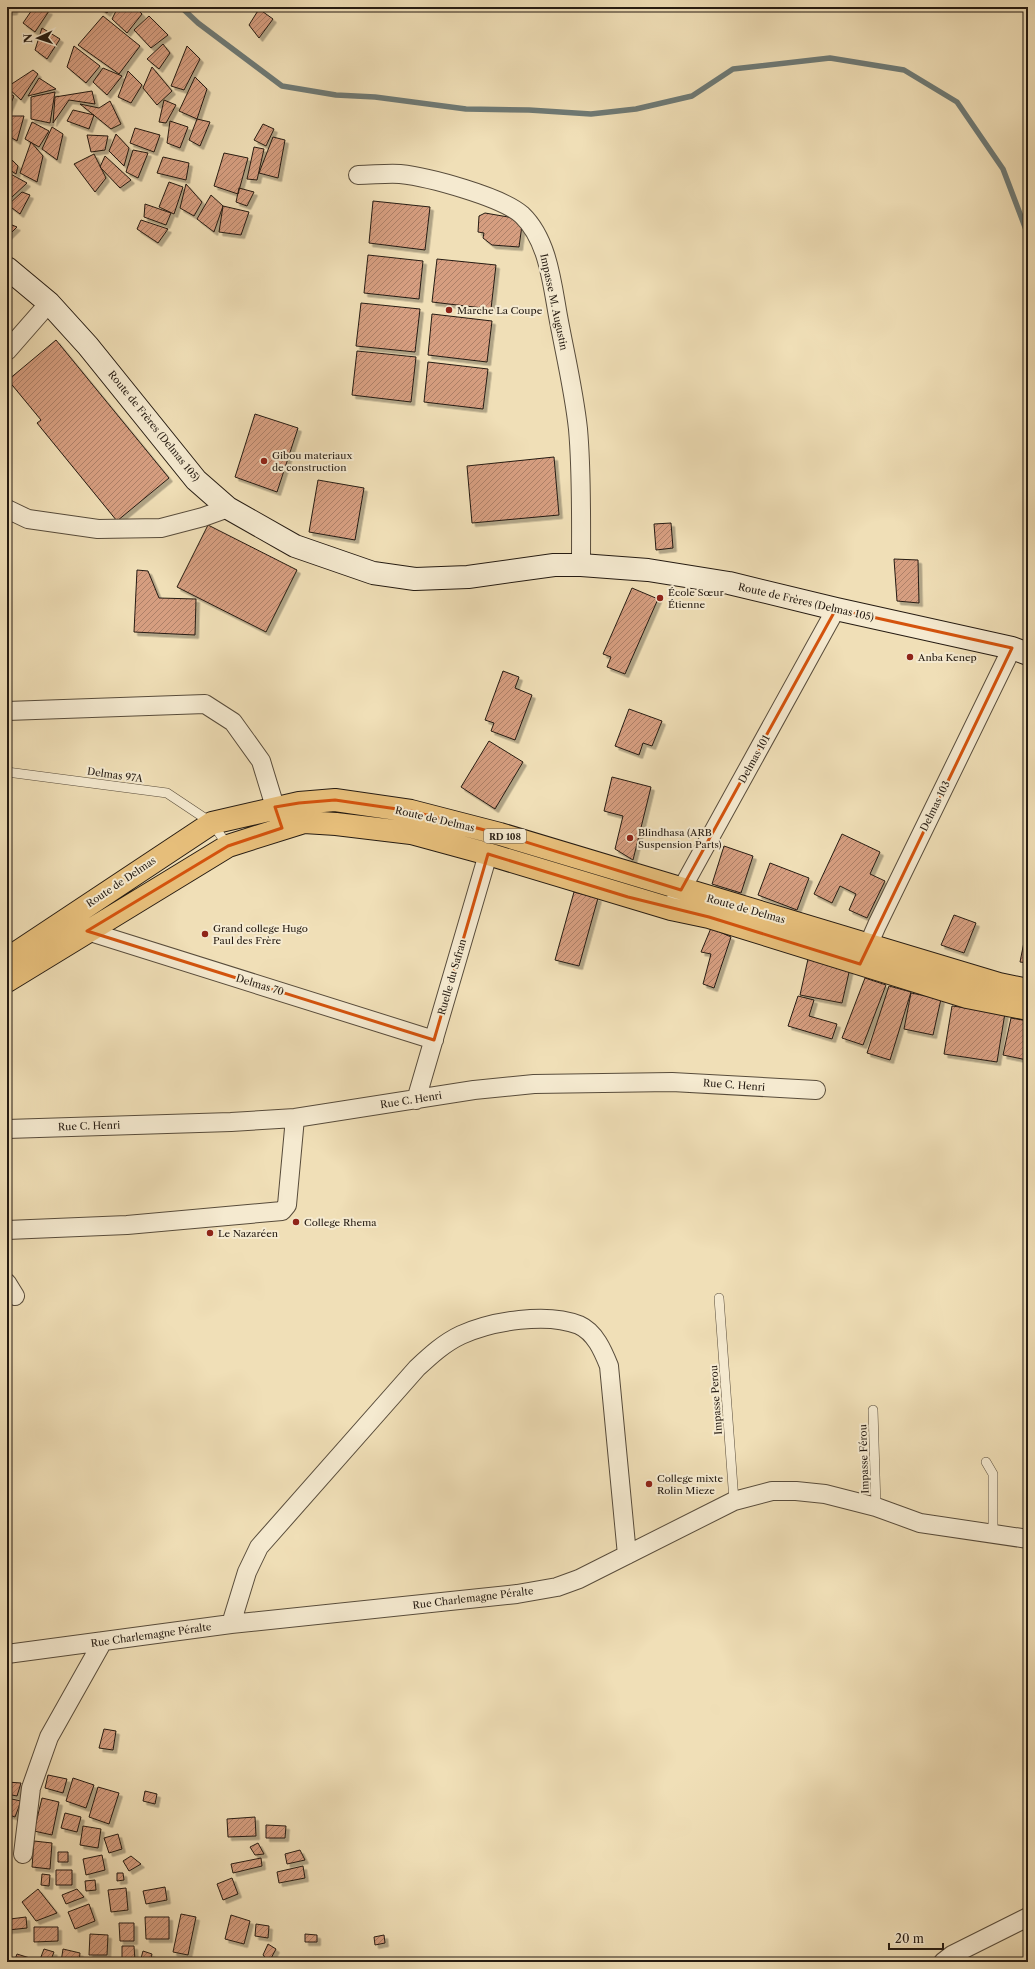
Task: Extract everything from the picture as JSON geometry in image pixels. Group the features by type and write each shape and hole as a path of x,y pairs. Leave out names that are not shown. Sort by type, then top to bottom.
{"main road":[{"name":"Route de Frères (Delmas 105)","path":"7,268 49,303 137,405 196,480 228,508 295,546 373,573 415,579 468,577 554,565 581,565 648,570 729,583 1020,651"},
{"name":"Route de Delmas","path":"7,959 212,823 275,807 335,800 411,811 500,834 676,899 709,917 864,954 1028,990"},
{"name":"Route de Delmas","path":"7,981 228,846 304,822 336,824 411,833 488,854 676,899"},
{"name":"Route de Delmas","path":"864,954 967,997 1028,1009"}],"street":[{"name":"Impasse M. Augustin","path":"358,175 400,174 441,182 509,205 533,228 542,246 550,277 570,378 578,429 581,565"},
{"path":"7,351 49,303"},
{"path":"7,509 28,519 98,529 161,528 203,517 228,508"},
{"name":"Delmas 101","path":"676,899 836,609"},
{"name":"Delmas 103","path":"864,954 1020,651"},
{"path":"7,711 205,704 233,722 261,762 282,828"},
{"name":"Ruelle du Safran","path":"416,1100 488,854"},
{"name":"Delmas 70","path":"87,931 434,1040"},
{"name":"Rue C. Henri","path":"7,1129 231,1122 295,1118 474,1090 534,1084 672,1082 816,1090"},
{"path":"7,1230 127,1225 282,1210 287,1205 295,1118"},
{"path":"231,1624 246,1572 259,1547 417,1368 438,1348 461,1335 509,1321 533,1319 558,1321 579,1326 592,1336 602,1349 609,1366 627,1555"},
{"name":"Rue Charlemagne Péralte","path":"9,1659 103,1641 231,1624 517,1594 557,1587 579,1579 734,1500 772,1491 796,1491 825,1494 876,1507 926,1525 1028,1539"},
{"path":"23,1854 31,1788 49,1737 103,1641"},
{"path":"943,1962 952,1955 1028,1916"}],"lane":[{"name":"Delmas 97A","path":"7,772 167,793 212,823"},
{"path":"212,823 228,846"},
{"name":"Impasse Perou","path":"719,1298 734,1500"},
{"name":"Impasse Férou","path":"873,1410 876,1507"},
{"path":"986,1462 993,1474 993,1534"}],"highlighted area":[{"path":"836,609 1012,648 860,964 709,917 628,897 488,854 434,1040 87,931 228,846 282,828 275,807 335,800 411,811 500,834 681,890"}],"building":[{"path":"7,7 14,7 14,11 7,12"},
{"path":"34,7 49,11 35,32 23,23"},
{"path":"98,7 111,7 107,13"},
{"path":"118,7 135,7 142,14 127,33 112,19"},
{"path":"259,9 273,19 259,38 249,25"},
{"path":"103,16 140,46 119,74 78,45"},
{"path":"149,16 168,35 151,48 134,30"},
{"path":"42,28 60,39 47,59 35,50"},
{"path":"163,44 170,53 159,69 147,59"},
{"path":"74,46 100,66 86,83 67,67"},
{"path":"187,46 200,59 184,90 171,86"},
{"path":"152,67 172,91 157,105 143,88"},
{"path":"103,68 122,76 107,95 93,82"},
{"path":"33,70 38,74 21,100 7,87"},
{"path":"128,71 142,85 131,103 118,97"},
{"path":"195,77 207,89 197,119 179,111"},
{"path":"39,78 56,89 28,96"},
{"path":"92,91 95,104 69,100 53,123 55,97"},
{"path":"7,92 14,96 7,112"},
{"path":"55,92 50,123 31,119 31,97"},
{"path":"164,100 176,105 166,123 159,122"},
{"path":"110,101 121,124 111,129 80,104 99,108"},
{"path":"73,110 94,115 89,129 67,121"},
{"path":"10,116 24,116 17,141 7,135 7,121"},
{"path":"197,119 210,122 200,146 189,140"},
{"path":"170,121 188,127 180,148 167,143"},
{"path":"32,122 49,131 39,147 25,139"},
{"path":"263,124 274,129 266,146 254,140"},
{"path":"52,127 63,134 57,160 42,149"},
{"path":"135,128 160,135 154,152 130,143"},
{"path":"116,134 129,148 124,166 109,151"},
{"path":"87,135 108,136 105,150 91,152"},
{"path":"273,137 285,140 278,178 259,173"},
{"path":"31,142 43,156 37,182 20,173"},
{"path":"254,147 264,149 257,180 247,179"},
{"path":"133,150 148,153 138,178 126,172"},
{"path":"224,153 248,158 238,194 214,186"},
{"path":"94,154 106,178 95,192 74,164"},
{"path":"105,156 131,180 120,188 100,167"},
{"path":"9,157 18,166 16,174 7,168"},
{"path":"163,157 189,163 186,180 157,173"},
{"path":"7,172 27,183 12,197 7,194"},
{"path":"169,182 183,187 174,214 159,207"},
{"path":"186,184 202,202 194,216 180,208"},
{"path":"239,188 254,192 247,206 236,202"},
{"path":"22,192 30,195 20,214 8,205"},
{"path":"211,195 223,206 214,232 197,219"},
{"path":"373,201 430,207 425,250 369,243"},
{"path":"145,204 171,213 166,225 144,217"},
{"path":"223,206 249,212 241,235 219,232"},
{"path":"485,213 514,218 522,225 519,247 492,245 483,238 484,233 478,232 479,216"},
{"path":"141,220 168,229 158,243 137,229"},
{"path":"7,223 17,227 7,237"},
{"path":"368,255 423,261 419,299 364,293"},
{"path":"437,259 496,265 491,309 432,302"},
{"path":"361,303 420,309 415,352 356,346"},
{"path":"432,314 492,321 487,362 428,355"},
{"path":"56,340 169,478 117,521 37,423 41,420 8,380"},
{"path":"357,351 416,357 411,402 352,395"},
{"path":"428,362 488,369 483,409 424,402"},
{"name":"Gibou materiaux de construction","path":"255,414 298,428 277,492 235,477"},
{"path":"554,457 559,515 472,523 467,466"},
{"path":"318,480 364,488 355,540 309,532"},
{"path":"671,523 673,548 656,550 654,524"},
{"path":"208,525 297,570 266,632 177,587"},
{"path":"894,559 918,560 919,603 897,601"},
{"path":"137,570 148,571 159,598 196,599 195,635 134,632"},
{"path":"632,588 658,599 625,674 607,667 611,657 603,654"},
{"path":"503,671 519,677 515,688 532,695 515,740 491,731 494,723 485,720"},
{"path":"629,709 662,721 652,746 643,743 639,755 615,746"},
{"path":"489,741 523,762 495,809 461,787"},
{"path":"612,777 651,787 633,860 615,849 623,816 604,811"},
{"path":"842,834 880,852 870,874 885,881 867,918 849,910 856,894 840,886 832,903 814,894"},
{"path":"724,846 753,856 741,893 712,884"},
{"path":"770,863 809,878 797,910 758,895"},
{"path":"574,892 598,898 579,966 555,960"},
{"path":"954,915 976,923 964,953 941,945"},
{"path":"1028,922 1028,963 1020,962"},
{"path":"711,928 731,937 714,988 703,984 711,954 701,952"},
{"path":"808,959 850,968 842,1003 800,995"},
{"path":"865,978 886,985 863,1045 842,1038"},
{"path":"889,986 911,992 890,1060 867,1053"},
{"path":"911,993 941,999 933,1035 904,1029"},
{"path":"798,996 814,1000 809,1016 837,1024 832,1039 788,1026"},
{"path":"952,1006 1005,1013 997,1062 944,1054"},
{"path":"1011,1018 1028,1021 1027,1060 1003,1055"},
{"path":"104,1729 116,1731 113,1750 99,1748"},
{"path":"48,1775 67,1779 63,1793 45,1788"},
{"path":"73,1778 94,1785 86,1808 66,1801"},
{"path":"7,1782 21,1783 17,1796 7,1794"},
{"path":"98,1787 119,1793 109,1824 89,1817"},
{"path":"145,1791 157,1794 155,1804 143,1801"},
{"path":"7,1798 21,1801 15,1817 7,1814"},
{"path":"42,1798 59,1802 52,1835 34,1831"},
{"path":"65,1813 81,1817 77,1832 61,1828"},
{"path":"255,1817 256,1836 228,1837 227,1819"},
{"path":"266,1825 286,1826 285,1838 266,1838"},
{"path":"83,1826 101,1829 98,1848 80,1845"},
{"path":"118,1834 122,1849 109,1853 104,1838"},
{"path":"34,1841 52,1843 50,1869 32,1867"},
{"path":"258,1843 264,1854 255,1855 250,1847"},
{"path":"300,1850 305,1860 287,1864 285,1854"},
{"path":"58,1852 68,1852 68,1862 58,1862"},
{"path":"102,1855 105,1870 86,1875 83,1859"},
{"path":"131,1856 141,1864 129,1871 123,1861"},
{"path":"261,1858 262,1866 233,1873 231,1864"},
{"path":"303,1866 305,1878 279,1883 277,1872"},
{"path":"56,1870 72,1870 72,1885 56,1885"},
{"path":"117,1873 123,1873 124,1880 117,1881"},
{"path":"42,1874 50,1875 49,1886 41,1885"},
{"path":"232,1878 238,1894 223,1900 217,1884"},
{"path":"95,1880 96,1890 86,1891 85,1881"},
{"path":"165,1887 167,1900 146,1904 143,1891"},
{"path":"126,1888 128,1910 111,1912 108,1890"},
{"path":"38,1889 57,1913 36,1921 22,1902"},
{"path":"77,1889 84,1897 66,1904 62,1895"},
{"path":"89,1904 95,1921 75,1929 68,1912"},
{"path":"181,1914 196,1917 188,1955 173,1952"},
{"path":"231,1915 250,1921 244,1944 225,1939"},
{"path":"26,1917 27,1928 8,1930 10,1919"},
{"path":"145,1917 169,1917 169,1939 146,1939"},
{"path":"119,1923 134,1923 134,1941 120,1941"},
{"path":"256,1924 269,1926 268,1938 255,1936"},
{"path":"34,1927 58,1927 58,1941 34,1942"},
{"path":"90,1934 108,1935 107,1955 89,1955"},
{"path":"305,1934 317,1935 317,1942 305,1942"},
{"path":"384,1935 385,1943 375,1945 374,1937"},
{"path":"268,1944 276,1949 269,1962 263,1955"},
{"path":"122,1946 134,1946 135,1961 122,1961"},
{"path":"44,1949 54,1952 50,1962 39,1962"},
{"path":"63,1949 80,1953 79,1962 61,1962"},
{"path":"143,1951 152,1954 150,1962 140,1962"},
{"path":"17,1954 33,1959 33,1962 14,1962"}],"waterway":[{"path":"181,7 198,23 282,86 336,95 375,97 466,109 529,110 591,114 636,109 692,96 733,69 830,58 904,70 957,102 1003,169 1028,235"}],"place":[{"name":"Marche La Coupe","path":"449,310"},
{"name":"Gibou materiaux de construction","path":"264,461"},
{"name":"École Sœur Étienne","path":"660,598"},
{"name":"Anba Kenep","path":"910,657"},
{"name":"Blindhasa (ARB Suspension Parts)","path":"630,838"},
{"name":"Grand college Hugo Paul des Frère","path":"205,934"},
{"name":"College Rhema","path":"296,1222"},
{"name":"Le Nazaréen","path":"210,1233"},
{"name":"College mixte Rolin Mieze","path":"649,1484"}]}
